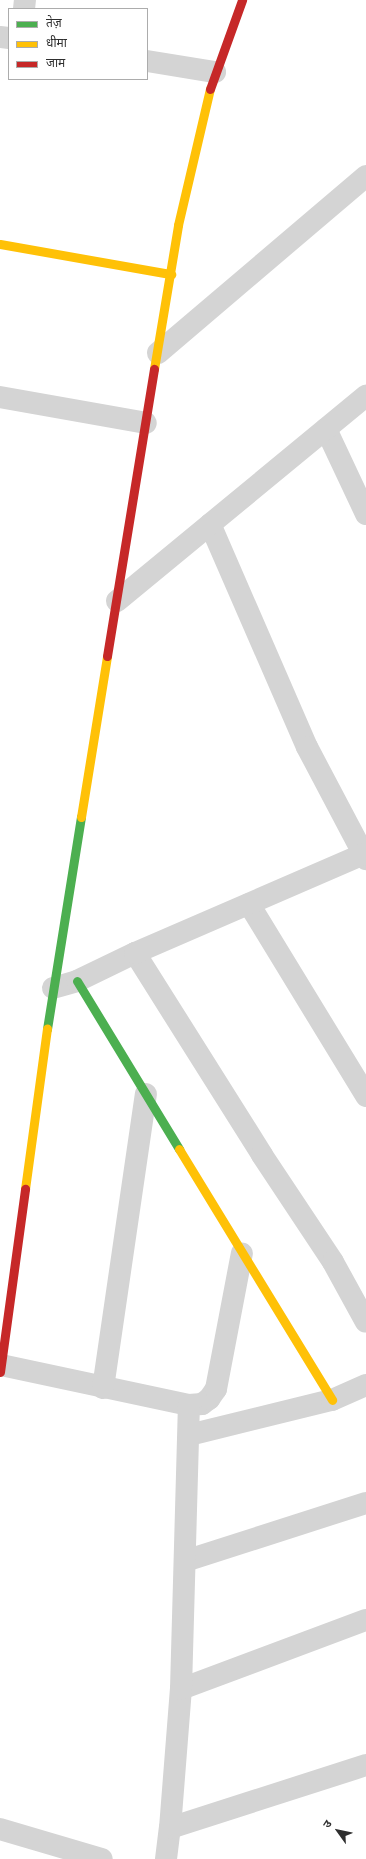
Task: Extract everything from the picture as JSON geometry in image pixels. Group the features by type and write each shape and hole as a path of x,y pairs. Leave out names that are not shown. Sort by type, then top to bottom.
{"main road":[{"path":"0,1369 54,988 178,225 211,84 242,0"},
{"path":"0,244 170,274"},
{"path":"77,981 332,1400"}],"street":[{"path":"148,61 215,72"},
{"path":"158,353 366,176"},
{"path":"117,601 366,396"},
{"path":"1,400 146,424"},
{"path":"326,429 366,514"},
{"path":"54,988 77,981 135,953 365,855 307,747 210,524"},
{"path":"249,904 366,1096"},
{"path":"135,953 262,1155 332,1262 366,1322"},
{"path":"103,1388 146,1094"},
{"path":"0,1369 189,1406 202,1404 209,1399 216,1389 242,1254"},
{"path":"189,1435 332,1400 366,1385"},
{"path":"166,1859 170,1828 181,1689 189,1406"},
{"path":"185,1561 366,1503"},
{"path":"181,1689 366,1620"},
{"path":"170,1828 366,1765"},
{"path":"0,1829 73,1854 102,1859"}],"traffic: fast":[{"path":"47,1029 81,817"},
{"path":"77,981 179,1149"}],"traffic: slow":[{"path":"154,369 178,225 210,89"},
{"path":"0,244 171,274"},
{"path":"81,817 107,656"},
{"path":"25,1189 47,1029"},
{"path":"179,1149 332,1400"}],"traffic: jam":[{"path":"210,89 242,0"},
{"path":"107,656 154,369"},
{"path":"0,1372 25,1189"}]}
